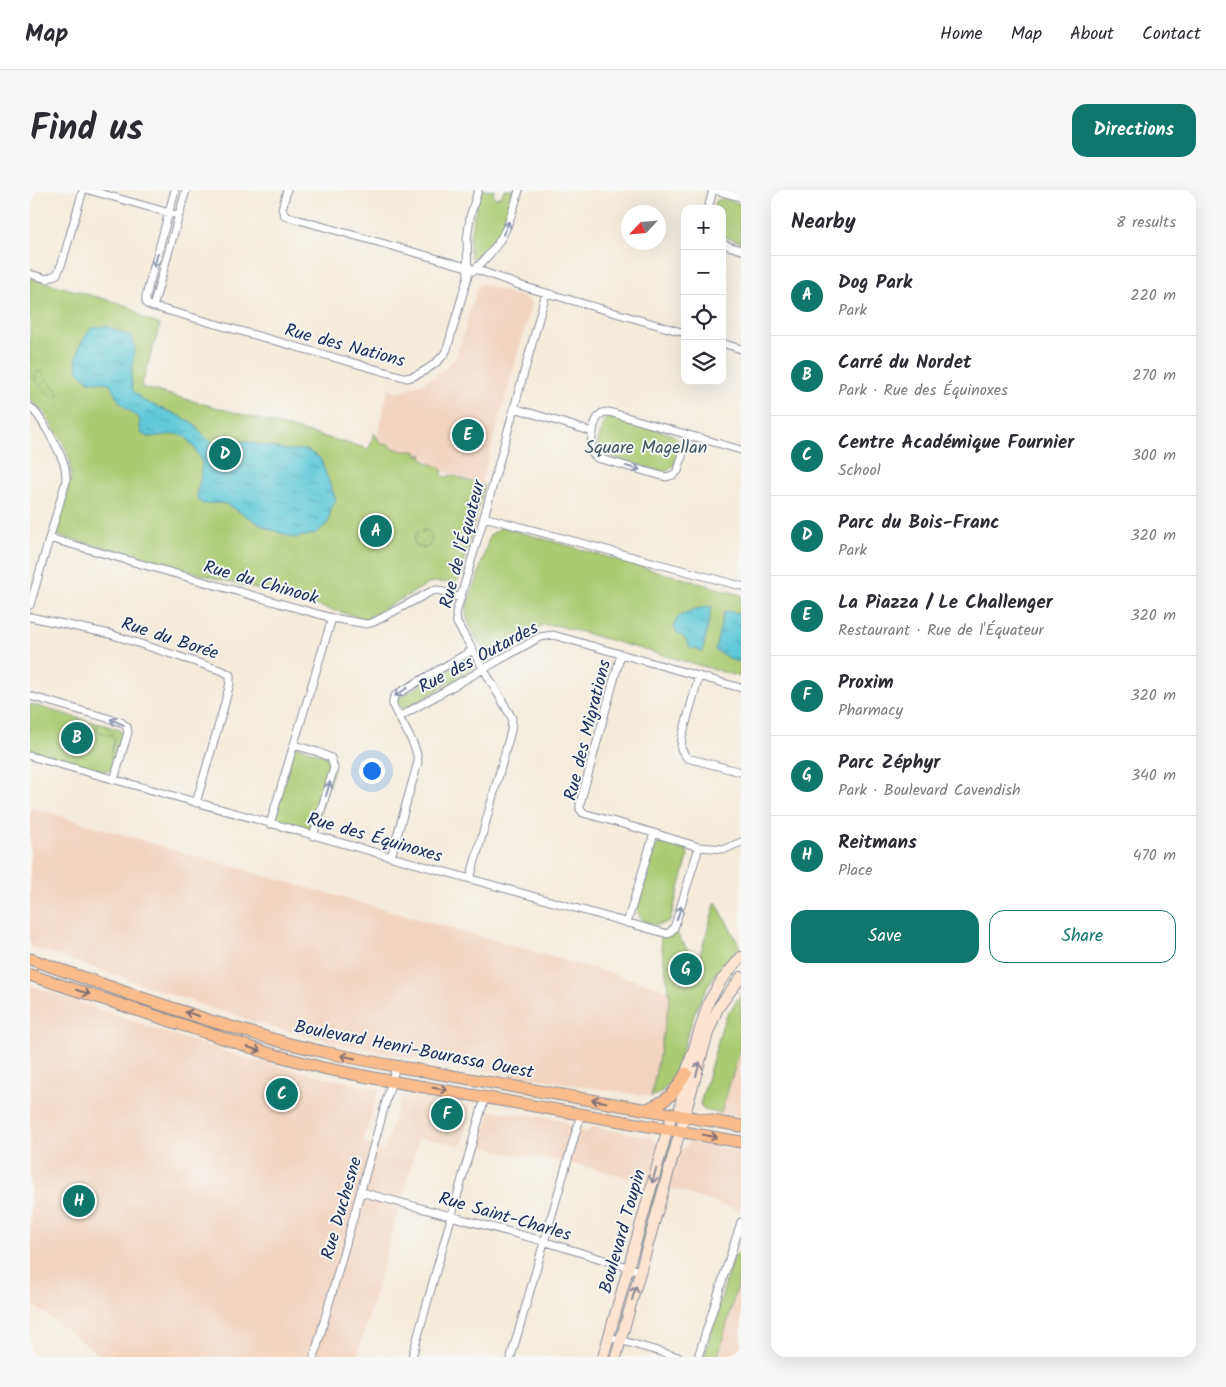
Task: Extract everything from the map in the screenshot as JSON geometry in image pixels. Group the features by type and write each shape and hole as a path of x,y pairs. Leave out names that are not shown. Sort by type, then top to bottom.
{"main road":[{"name":"Boulevard Henri-Bourassa Ouest","path":"30,959 130,994 247,1031 332,1054 741,1126"},
{"name":"Boulevard Henri-Bourassa Ouest","path":"30,975 268,1053 323,1068 741,1142"},
{"path":"647,1109 663,1102 672,1095 686,1074"}],"street":[{"path":"30,274 48,278 57,274 62,264 83,190"},
{"path":"89,190 179,216"},
{"path":"175,190 145,299 146,304 153,307 186,190"},
{"path":"287,190 282,209 285,216 475,269 512,283 681,332"},
{"path":"468,276 466,247 468,230 478,190"},
{"path":"468,276 489,256 504,234 519,190"},
{"path":"709,205 714,190 741,197"},
{"path":"726,245 741,250"},
{"name":"Rue des Nations","path":"153,307 407,378 415,376 436,363 444,354 448,347 468,276"},
{"name":"Rue de l'Équateur","path":"470,879 511,730 512,718 457,623 456,613 546,293"},
{"path":"726,344 741,348"},
{"path":"30,407 40,417 64,462 66,472 66,481 30,605"},
{"path":"514,408 593,432"},
{"path":"688,435 678,471 666,477 594,456 590,445 598,417 602,413 609,412 741,450"},
{"path":"484,517 741,586"},
{"name":"Rue du Chinook","path":"49,538 332,618 367,624 432,591 438,590 460,598"},
{"name":"Rue du Borée","path":"30,618 110,634 223,670 230,675 230,683 196,803"},
{"path":"270,824 332,618"},
{"name":"Rue des Outardes","path":"473,650 393,697 392,703 399,717 540,637 547,635 553,635 741,688"},
{"name":"Rue des Migrations","path":"621,654 580,809 583,813 699,847 727,849 741,842"},
{"path":"699,676 682,737 681,750 687,758 741,772"},
{"path":"30,696 121,722 126,727 128,732 114,780"},
{"path":"391,857 418,762 415,747 399,717"},
{"path":"294,745 331,758 334,768 313,836"},
{"name":"Rue des Équinoxes","path":"30,756 668,934 674,928 699,847"},
{"path":"627,924 654,833"},
{"path":"678,1115 686,1074 709,1001 720,981 741,958"},
{"path":"678,1115 710,1026 722,1002 741,977"},
{"name":"Rue Duchesne","path":"314,1357 396,1066"},
{"path":"412,1357 485,1097"},
{"path":"511,1357 581,1114"},
{"name":"Boulevard Toupin","path":"616,1357 640,1271 678,1115"},
{"name":"Boulevard Toupin","path":"603,1357 629,1268 674,1130"},
{"name":"Rue Saint-Charles","path":"361,1192 543,1241 640,1271"},
{"path":"698,1357 741,1222"},
{"path":"609,1337 678,1357"}],"shaded area":[{"path":"481,284 527,299 532,303 481,484 374,447 389,387 397,392 423,383 444,370 456,358 477,288"},
{"path":"30,807 171,849 669,990 670,998 651,1097 397,1056 272,1027 30,946"},
{"path":"30,985 242,1057 379,1089 363,1142 384,1150 402,1095 471,1106 462,1145 419,1138 357,1357 102,1357 30,1302"},
{"path":"741,1047 741,1117 721,1113"},
{"path":"491,1111 564,1120 569,1128 587,1132 592,1127 652,1137 654,1142 685,1148 689,1142 741,1151 741,1211 664,1186 573,1164 503,1152 481,1145"},
{"path":"741,1272 741,1357 718,1357"}],"green space":[{"path":"481,190 494,190 493,195 496,198 501,196 504,190 515,190 502,230 481,260 471,257 470,241 472,224"},
{"path":"723,198 741,204 741,242 726,237 726,205 714,205"},
{"path":"30,278 129,306 143,318 160,325 141,387 369,449 374,433 382,445 387,443 400,450 415,451 418,456 422,454 423,459 428,463 440,468 443,472 441,475 447,477 451,475 484,486 459,579 455,583 430,583 366,619 56,535 71,478 70,461 63,442 44,413 30,400"},
{"path":"40,371 59,393 57,397 54,398 35,380 34,377"},
{"name":"Square Magellan","path":"611,416 671,434 675,437 678,441 679,450 672,468 665,472 660,471 602,454 597,446 603,423"},
{"path":"502,527 741,595 741,677 556,625 543,625 528,632 532,633 496,654 488,655 471,628 466,616 466,609 490,535"},
{"path":"419,530 427,530 432,535 430,546 419,548 414,543 414,535"},
{"path":"467,657 474,661 475,666 473,669 406,709 399,705 397,700 400,697"},
{"path":"30,704 120,730 124,737 115,767 105,771 30,750"},
{"path":"98,723 115,728 122,734 122,742 117,759 110,757 114,737 96,731"},
{"path":"294,745 331,758 334,768 313,836 270,824"},
{"path":"664,841 684,846 688,857 670,920 663,924 652,924 642,919 637,909 652,853"},
{"path":"716,902 740,947 715,974 705,991 697,1007 672,1080 660,1093 651,1097 670,998 660,937 675,931 697,964"},
{"path":"741,994 741,1047 721,1113 709,1111 701,1107 700,1104 722,1027 726,1017"},
{"path":"670,1139 672,1140 639,1261 636,1261 635,1260"},
{"path":"741,1250 741,1272 718,1357 704,1357 732,1260"}],"water":[{"path":"106,326 130,336 135,346 131,378 133,391 144,401 193,423 206,438 217,445 244,441 286,450 306,450 320,458 336,500 331,509 328,523 315,534 294,538 265,527 226,504 203,504 198,500 197,492 202,463 186,437 177,434 148,437 141,433 139,418 121,403 110,383 89,381 79,373 76,362 80,345 91,328"},
{"path":"712,606 702,653 696,648 691,649 685,638 677,633 674,627 680,616 699,608"},
{"path":"724,612 741,614 741,661 734,661 715,650"}],"place":[{"name":"La Piazza / Le Challenger","path":"468,435"},
{"name":"Parc du Bois-Franc","path":"225,454"},
{"name":"Dog Park","path":"376,531"},
{"name":"Carré du Nordet","path":"77,738"},
{"name":"Parc Zéphyr","path":"686,969"},
{"name":"Centre Académique Fournier","path":"282,1094"},
{"name":"Proxim","path":"447,1114"},
{"name":"Reitmans","path":"79,1201"}]}
